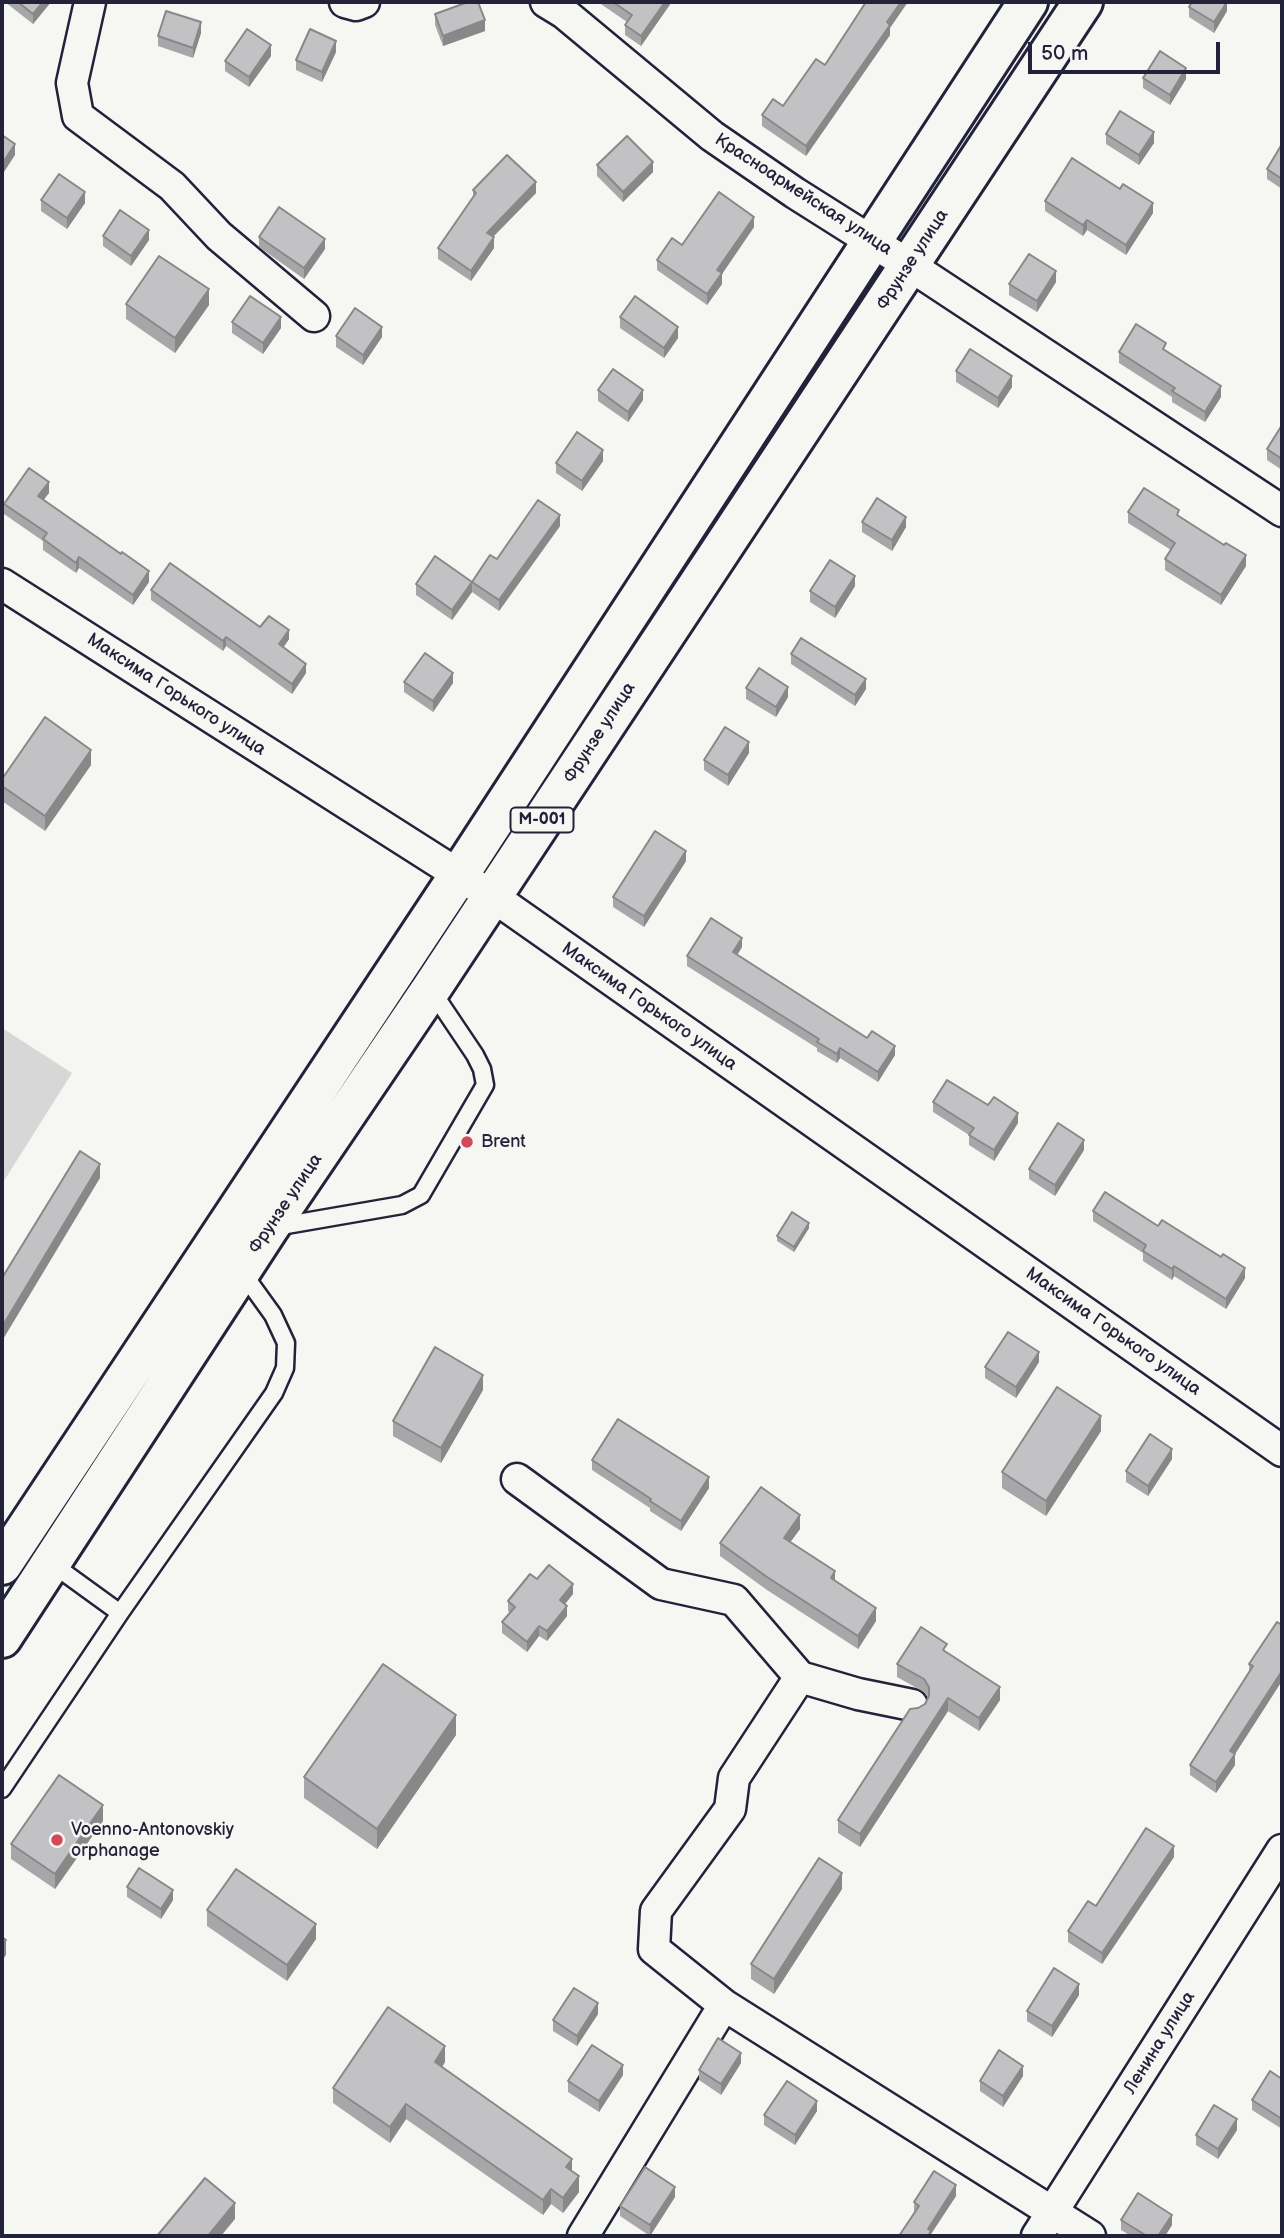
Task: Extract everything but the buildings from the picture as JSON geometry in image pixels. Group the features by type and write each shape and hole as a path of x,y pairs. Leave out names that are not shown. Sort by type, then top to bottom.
{"main road":[{"name":"M-001","path":"7,1544 459,875 1028,2"},
{"name":"Фрунзе улица","path":"2,1639 269,1228 431,989 1083,2"}],"street":[{"path":"90,2 72,83 78,116 172,186 219,236 314,316"},
{"path":"345,2 356,5 364,2"},
{"name":"Красноармейская улица","path":"546,2 564,13 712,136 1282,511"},
{"name":"Максима Горького улица","path":"2,584 492,896 1282,1451"},
{"path":"517,1479 661,1584 734,1600 800,1677 858,1694 912,1705"},
{"path":"7,1544 50,1563"},
{"path":"800,1677 734,1778 730,1809 656,1911 654,1949 724,2005 1045,2224 1090,2236"},
{"name":"Ленина улица","path":"1045,2224 1282,1850"},
{"path":"583,2236 724,2005"}],"lane":[{"path":"269,1228 402,1205 421,1195 485,1086 482,1069 475,1055 431,989"},
{"path":"2,1789 120,1613 274,1393 285,1368 285,1343 281,1328 242,1271"},
{"path":"50,1563 120,1613"}],"shaded area":[{"path":"2,1028 72,1073 2,1184"}],"place":[{"name":"Brent","path":"467,1142"},
{"name":"Voenno-Antonovskiy orphanage","path":"57,1840"}]}
